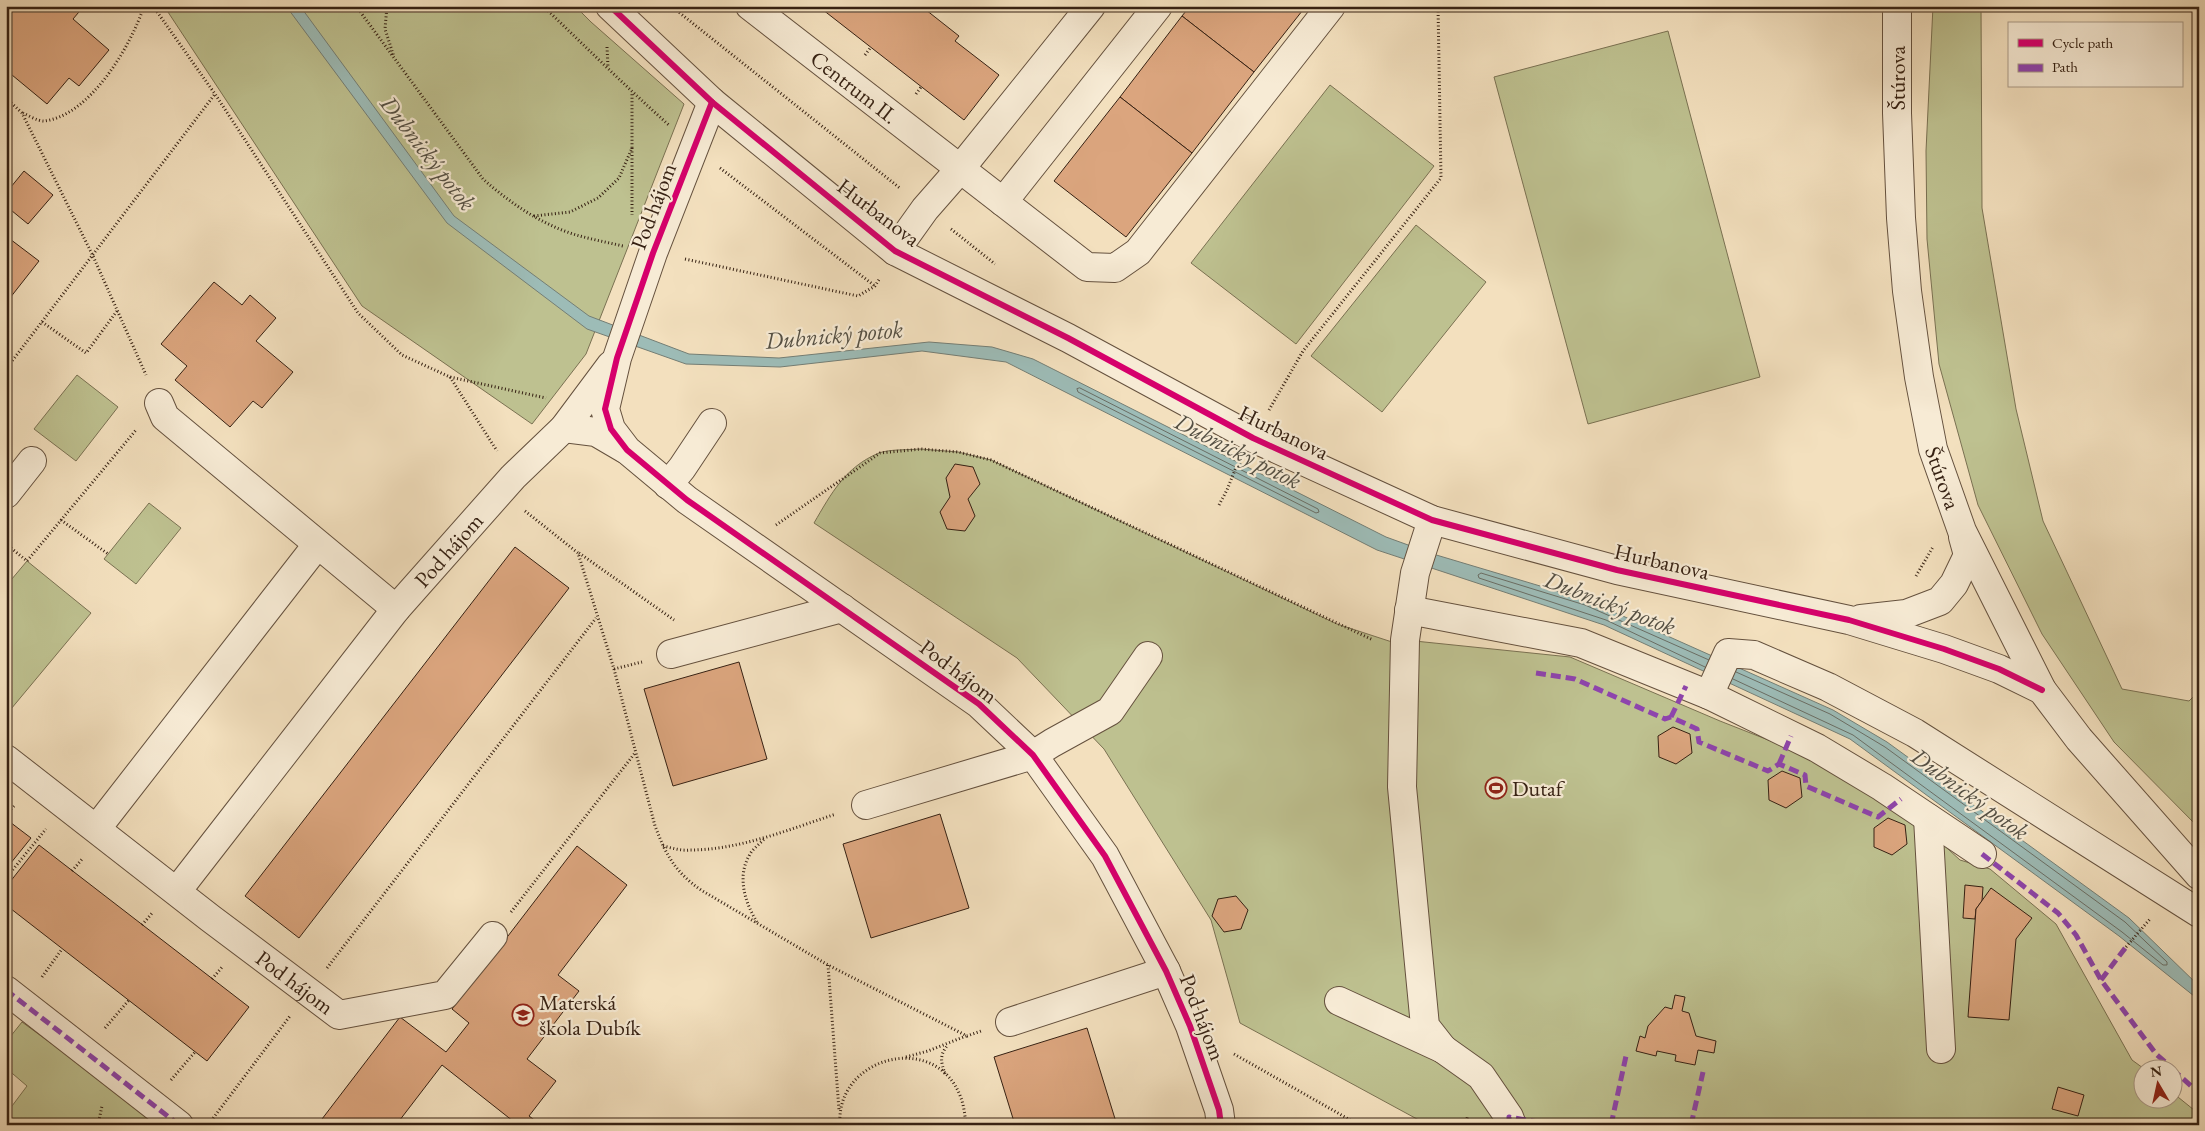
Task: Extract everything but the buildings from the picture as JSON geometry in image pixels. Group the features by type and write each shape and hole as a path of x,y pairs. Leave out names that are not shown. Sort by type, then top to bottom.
{"street":[{"name":"Hurbanova","path":"610,6 712,102 895,251 1068,338 1428,531 1849,620 1944,649 1999,669 2042,690"},
{"name":"Centrum II.","path":"750,6 1087,267 1115,268 1138,252 1331,6"},
{"path":"1004,202 1158,6"},
{"name":"Štúrova","path":"1898,6 1897,113 1901,218 1907,291 1919,377 1933,449 1962,531 2042,690 2079,739 2199,875"},
{"path":"895,251 926,208 960,169 1082,9"},
{"name":"Pod hájom","path":"627,450 611,429 605,409 617,358 653,253 712,102"},
{"name":"Pod hájom","path":"177,890 396,609 513,477 564,428 617,358"},
{"name":"Pod hájom","path":"159,403 165,417 396,609"},
{"path":"668,485 682,468 712,422"},
{"name":"Pod hájom","path":"564,428 596,432 627,450 668,485 979,704 1033,756 1106,856 1166,971 1190,1026 1219,1110 1221,1125"},
{"path":"6,494 32,461"},
{"path":"1428,531 1415,573 1409,610 1405,654 1402,787 1425,1026 1443,1049"},
{"path":"1849,620 1906,614 1940,601 1954,584 1968,555 1962,531"},
{"path":"97,828 317,545"},
{"path":"671,654 842,608"},
{"path":"1409,610 1581,643 1710,694 1817,748 1882,787 1982,854"},
{"path":"1710,694 1728,653 1754,655 1828,687 1916,733 2199,913"},
{"path":"866,804 1033,756 1052,743 1110,711 1148,656"},
{"name":"Pod hájom","path":"6,759 339,1016 445,995 492,936"},
{"path":"1928,818 1941,1049"},
{"name":"Pod hájom","path":"1010,1022 1166,971"},
{"path":"6,990 179,1125"},
{"path":"1339,1001 1443,1049 1480,1076 1509,1116 1512,1125"}],"path":[{"path":"22,113 42,121 63,116 90,95 120,57 139,22 144,6"},
{"path":"153,6 215,94 358,313 402,355 450,377 548,398"},
{"path":"356,6 483,179 506,199 533,216 571,233 653,253 858,296 875,286 895,251"},
{"path":"387,6 385,29 395,59"},
{"path":"543,6 608,67 632,93 695,147 875,286"},
{"path":"671,6 1003,270"},
{"path":"1277,416 1268,412 1303,351 1441,178 1438,6"},
{"path":"632,93 633,221"},
{"path":"6,369 215,94"},
{"path":"6,98 22,113 93,256 159,403 27,561 11,548"},
{"path":"533,216 570,212 598,198 619,178 632,148"},
{"path":"42,322 86,353 117,311"},
{"path":"450,377 528,499 521,508 578,553 679,624"},
{"path":"772,528 880,453 921,449 958,452 991,460 1337,624 1405,654"},
{"path":"1219,505 1239,458"},
{"path":"61,520 108,554"},
{"path":"1915,577 1933,547 1932,538"},
{"path":"578,553 614,669 654,826 662,846 682,877 828,965 967,1036"},
{"path":"334,960 597,618"},
{"path":"492,936 636,753"},
{"path":"662,846 689,850 730,845 766,837 866,804"},
{"path":"6,878 65,805"},
{"path":"6,814 14,806"},
{"path":"758,922 748,907 743,885 749,856 766,837"},
{"path":"2126,947 2146,925"},
{"path":"828,965 840,1125"},
{"path":"208,1125 308,993"},
{"path":"839,1110 856,1078 868,1068 883,1061 949,1044 1010,1022"},
{"path":"945,1074 941,1060 942,1052 949,1044"},
{"path":"1233,1054 1359,1125"},
{"path":"898,1058 914,1058 927,1061 945,1074 962,1098 966,1125"}],"green space":[{"path":"164,6 575,6 684,104 586,354 532,424 362,306"},
{"path":"1933,6 1981,6 1982,208 2016,409 2043,521 2122,689 2189,701 2199,691 2199,828 2114,742 2042,634 1978,505 1939,364 1927,239 1926,151"},
{"path":"1668,31 1760,377 1588,424 1494,77"},
{"path":"1330,85 1434,166 1296,344 1191,263"},
{"path":"1416,225 1486,282 1382,412 1311,356"},
{"path":"77,375 118,407 76,461 34,429"},
{"name":"Dutaf","path":"921,449 958,452 991,460 1337,624 1392,642 1405,640 1570,657 1720,721 1814,758 1914,818 1960,860 1990,869 2056,924 2132,1060 2132,1108 2182,1108 2182,1100 2199,1114 2199,1125 1428,1125 1240,1023 1211,920 1104,749 1017,658 814,523 833,492 848,474 867,459 879,453 894,450"},
{"path":"149,503 181,528 136,584 104,559"},
{"path":"27,561 91,613 6,715 6,586"},
{"path":"22,1022 163,1125 6,1125 6,1114 27,1086 6,1068 6,1042"}],"water":[{"path":"286,6 300,6 454,216 589,316 689,354 779,358 929,342 992,347 1033,359 1386,537 1433,554 1587,600 1833,710 1887,742 2129,918 2199,986 2199,1000 2119,936 1850,739 1604,625 1377,550 1006,362 922,351 780,367 686,364 587,329 447,223"}],"marked path":[{"path":"1536,673 1575,679 1665,719 1671,717 1697,729 1699,742 1768,771 1779,764 1805,775 1806,786 1878,817 1901,799"},
{"path":"1671,717 1686,686"},
{"path":"1779,764 1791,736"},
{"path":"1982,854 2058,913 2076,935 2101,980 2161,1058"},
{"path":"2101,980 2126,947"},
{"path":"6,990 179,1125"},
{"path":"1611,1125 1626,1056"},
{"path":"1691,1125 1703,1072"},
{"path":"2182,1078 2199,1093"},
{"path":"1509,1125 1509,1117 1555,1125"}],"cycle path":[{"path":"610,6 712,102 895,251 1068,338 1253,438 1432,520 1617,570 1849,620 1944,649 1999,669 2042,690"},
{"path":"712,102 653,253 617,358 605,409 611,429 627,450 687,500 979,704 1033,755 1105,856 1166,971 1190,1026 1219,1110 1221,1125"}],"place":[{"name":"Dutaf","path":"1496,788"},
{"name":"Materská škola Dubík","path":"523,1015"}],"water label":[{"name":"Dubnický potok","path":"428,153"},
{"name":"Dubnický potok","path":"834,335"},
{"name":"Dubnický potok","path":"1238,451"},
{"name":"Dubnický potok","path":"1610,603"},
{"name":"Dubnický potok","path":"1970,794"}]}
